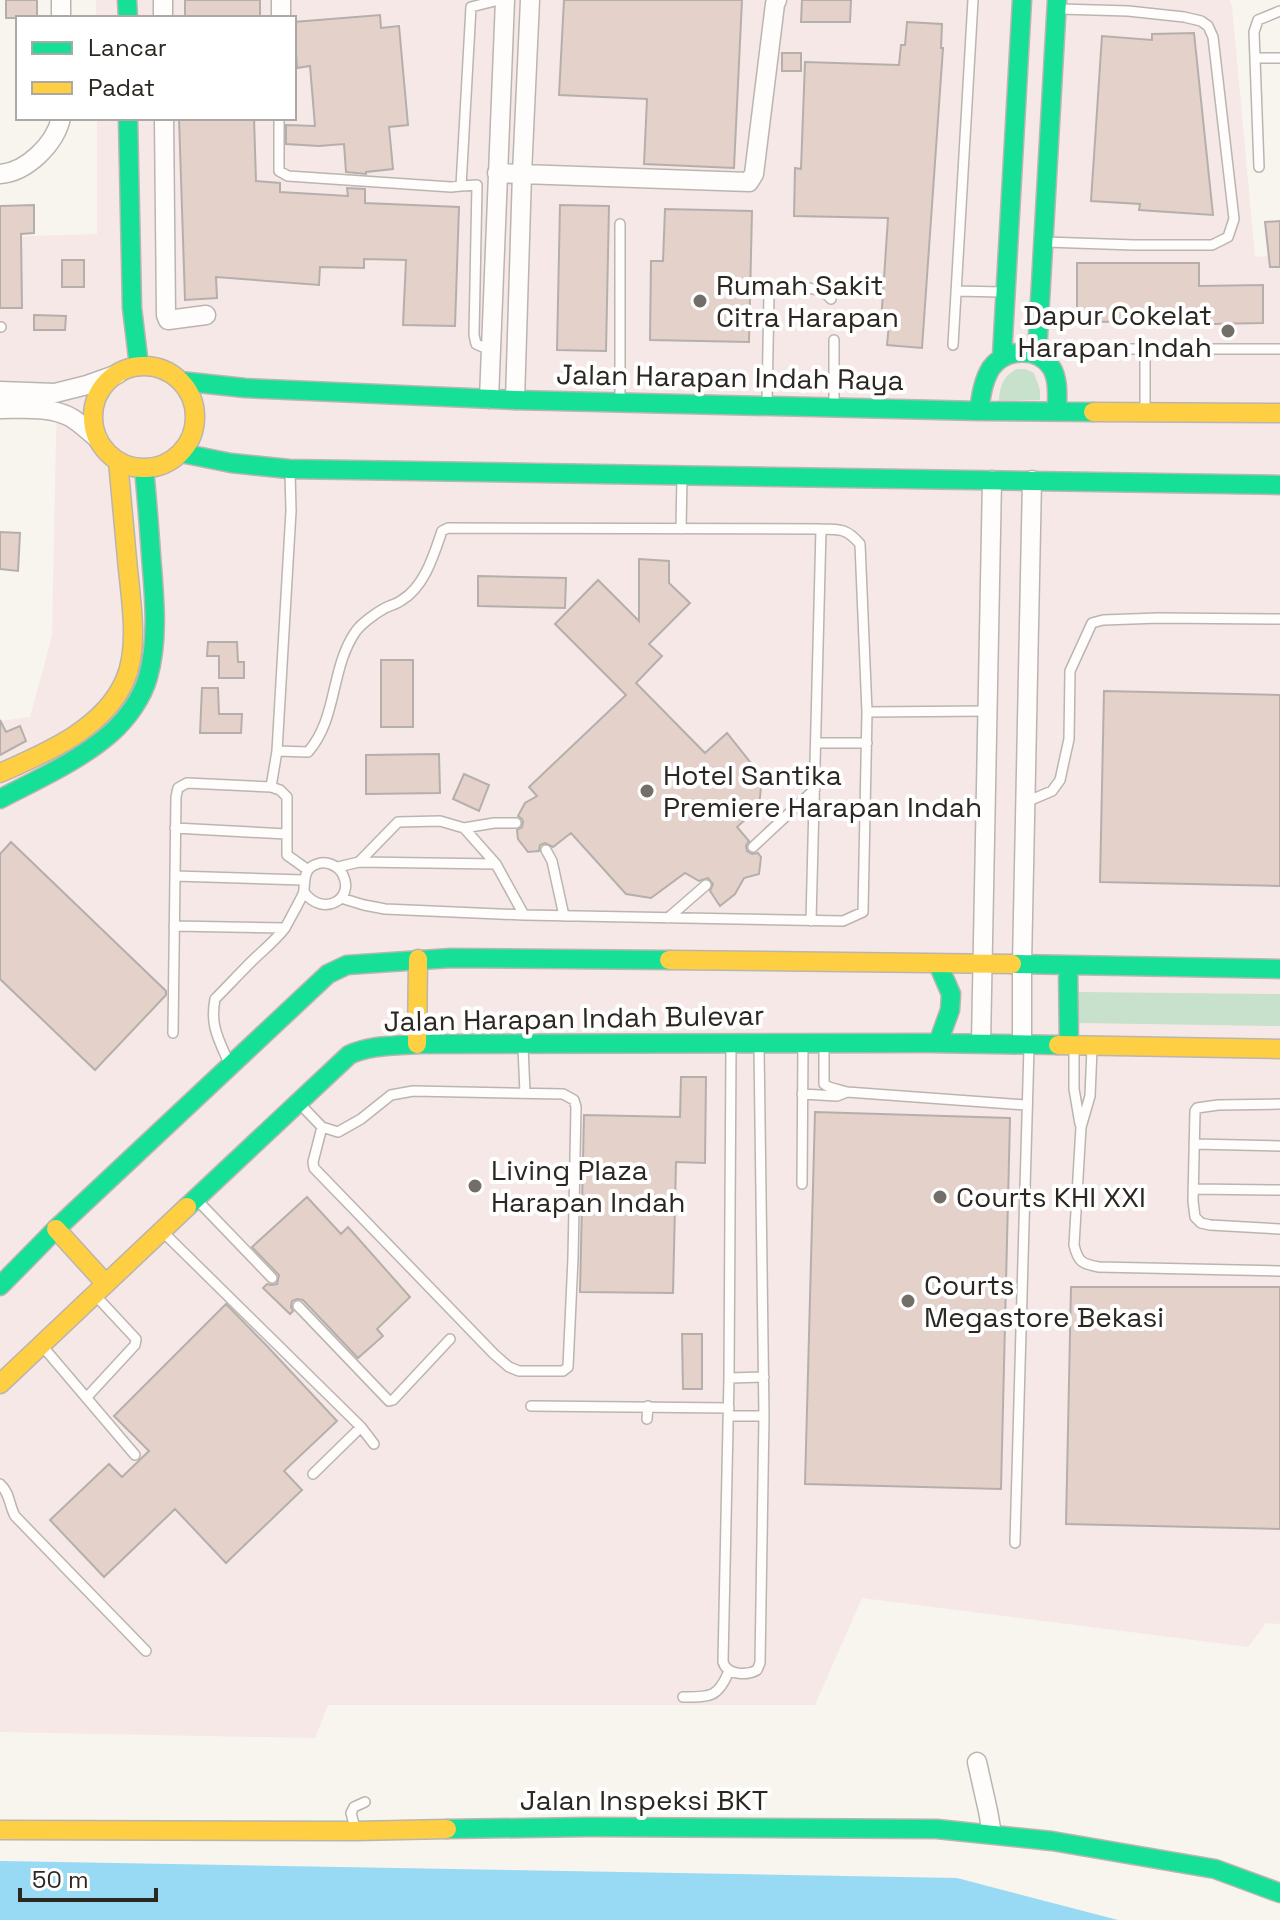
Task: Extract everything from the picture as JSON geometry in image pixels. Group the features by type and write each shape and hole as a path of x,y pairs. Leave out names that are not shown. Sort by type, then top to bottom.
{"street":[{"path":"489,399 505,0"},
{"path":"515,400 530,0"},
{"path":"497,178 522,174 749,182 754,174 774,1"},
{"path":"1002,356 1022,3 1057,4 1037,354"},
{"path":"0,174 32,160 56,134 60,120"},
{"path":"128,120 132,308 139,366"},
{"path":"164,120 166,315 168,320 206,315"},
{"path":"979,411 981,387 990,371 1002,356 1013,352 1037,354 1051,367 1057,391 1057,411"},
{"path":"0,391 55,393 139,366 161,369 180,381 192,400 195,422 193,434 181,453 164,465 144,469 118,461 98,439 59,413 38,409 0,409"},
{"path":"98,439 94,408 102,388 118,374"},
{"name":"Jalan Harapan Indah Raya","path":"180,381 245,388 515,400 979,411 1280,413"},
{"path":"231,463 211,447 206,435 207,419 213,406 226,393 245,388"},
{"path":"181,453 231,463 289,469 1280,485"},
{"path":"0,773 56,747 76,734 111,702 125,679 130,658 132,614 118,461"},
{"path":"0,799 89,750 113,731 137,701 147,679 153,650 154,599 144,469"},
{"path":"981,1043 992,480"},
{"path":"1026,1044 1022,964 1032,480"},
{"name":"Jalan Harapan Indah Bulevar","path":"0,1286 230,1064 328,974 347,965 451,958 1280,969"},
{"path":"417,1035 418,959"},
{"path":"938,964 951,994 950,1010 938,1043"},
{"path":"1068,965 1078,1045"},
{"name":"Jalan Harapan Indah Bulevar","path":"0,1384 41,1346 98,1284 162,1231 349,1055 359,1050 417,1035 523,1044 981,1043 1280,1049"},
{"path":"58,1232 98,1284"},
{"path":"977,1762 992,1834"},
{"name":"Jalan Inspeksi BKT","path":"0,1830 937,1829 1052,1841 1215,1869 1280,1893"}],"lane":[{"path":"461,186 471,7 499,0"},
{"path":"953,345 973,0"},
{"path":"1044,242 1212,245 1228,237 1234,219 1213,37 1208,26 1184,17 1057,4"},
{"path":"1259,167 1254,32 1258,20 1280,11"},
{"path":"1255,58 1280,58"},
{"path":"279,120 279,171 288,176 451,187 477,185 497,178"},
{"path":"477,185 474,335 476,344 491,347"},
{"path":"620,224 620,401"},
{"path":"767,406 771,289 804,288 826,292 831,299"},
{"path":"956,291 1006,292"},
{"path":"834,340 834,408"},
{"path":"1083,349 1280,349"},
{"path":"1145,350 1145,411"},
{"path":"271,787 277,751 291,511 289,469"},
{"path":"681,529 682,475"},
{"path":"277,751 308,752 317,742 326,724 340,663 357,630 382,609 403,600 418,585 442,531 448,528 838,529 851,533 860,544 867,712 863,912 843,921 524,915 385,909 341,898"},
{"path":"811,921 821,529"},
{"path":"1026,802 1052,791 1060,780 1069,739 1070,671 1092,623 1159,618 1280,619"},
{"path":"867,712 988,711"},
{"path":"816,743 867,743"},
{"path":"173,1033 178,788 187,783 280,790 287,797 287,855 305,875 304,892 284,928 215,999 212,1015 215,1032 230,1064"},
{"path":"753,847 815,789"},
{"path":"359,862 398,822 440,821 464,828 516,823"},
{"path":"175,828 286,834"},
{"path":"464,828 496,864 524,915"},
{"path":"546,850 552,861 564,916"},
{"path":"338,867 359,862 496,864"},
{"path":"175,876 305,875 317,864 328,863 338,867 344,876 345,887 341,898 332,904 321,905 311,901 304,892"},
{"path":"668,918 706,885"},
{"path":"174,926 284,928"},
{"path":"731,1043 729,1412 723,1662 729,1671 751,1673 757,1670 760,1663 764,1416 759,1043"},
{"path":"523,1044 525,1093"},
{"path":"802,1184 803,1044"},
{"path":"824,1044 824,1084 828,1087 847,1092 1026,1105"},
{"path":"1015,1543 1026,1044"},
{"path":"1078,1045 1090,1096 1081,1127 1074,1245 1084,1265 1280,1271"},
{"path":"1078,1045 1074,1089 1081,1127"},
{"path":"298,1102 322,1127 338,1132 391,1095 413,1091 563,1094 574,1100 568,1367 563,1371 519,1371 494,1354 314,1168 322,1127"},
{"path":"802,1094 837,1096 847,1092"},
{"path":"1280,1104 1197,1108 1193,1189 1195,1217 1201,1223 1280,1229"},
{"path":"1194,1144 1280,1146"},
{"path":"1193,1189 1280,1190"},
{"path":"196,1199 272,1278"},
{"path":"162,1231 361,1427 374,1444"},
{"path":"87,1397 135,1345 136,1339 98,1284"},
{"path":"298,1306 389,1401 450,1339"},
{"path":"41,1346 135,1455"},
{"path":"729,1378 764,1377"},
{"path":"531,1406 648,1406 764,1416"},
{"path":"647,1419 648,1406"},
{"path":"313,1474 361,1427"},
{"path":"0,1484 7,1491 15,1516 146,1651"},
{"path":"683,1697 714,1694 723,1685 729,1671"},
{"path":"356,1831 351,1813 354,1807 365,1802"}],"shaded area":[{"path":"96,0 1229,0 1255,257 1280,255 1280,1624 1266,1623 1248,1647 862,1598 815,1705 328,1705 315,1738 0,1732 0,721 30,717 52,636 57,393 0,392 0,237 97,234 97,120 296,120 296,16 96,16"}],"green space":[{"path":"1017,369 1034,373 1040,400 999,401 1003,382"},
{"path":"1079,992 1280,994 1280,1026 1079,1023"}],"water":[{"path":"0,1861 957,1878 1118,1920 0,1920"}],"building":[{"path":"6,0 37,0 37,16 6,18"},
{"path":"185,0 260,0 260,16 185,16"},
{"path":"564,0 742,0 734,168 644,164 647,99 559,95"},
{"path":"802,0 851,0 850,22 801,22"},
{"path":"380,15 381,28 399,26 408,125 389,127 393,169 366,174 346,172 344,144 286,144 286,125 315,126 310,66 297,68 296,22"},
{"path":"907,22 942,24 943,48 922,348 887,345 889,324 881,323 888,218 794,216 795,168 801,169 805,62 899,65"},
{"path":"1194,33 1213,215 1139,210 1140,204 1091,201 1102,36 1152,40 1152,34"},
{"path":"782,53 801,53 801,71 782,71"},
{"path":"179,120 254,120 256,181 280,183 280,192 348,196 347,188 365,189 365,203 459,207 455,326 403,325 406,260 364,259 364,268 320,267 319,285 216,277 217,298 185,300"},
{"path":"34,205 34,233 21,234 22,308 0,308 0,206"},
{"path":"560,205 609,206 606,351 557,350"},
{"name":"Rumah Sakit Citra Harapan","path":"665,209 752,211 749,342 650,340 651,261 663,261"},
{"path":"1280,221 1280,267 1270,267 1265,222"},
{"path":"62,260 84,260 84,287 62,287"},
{"path":"1077,263 1199,263 1199,286 1263,285 1263,323 1077,322"},
{"path":"34,315 66,316 65,330 34,330"},
{"path":"0,532 20,533 18,571 0,569"},
{"name":"Hotel Santika Premiere Harapan Indah","path":"639,559 669,561 669,583 690,603 649,644 662,656 636,683 705,753 727,733 762,777 759,807 737,827 749,841 747,851 758,853 761,857 759,874 744,878 735,894 720,906 710,891 713,884 708,878 699,881 685,873 651,898 626,894 571,833 553,847 545,843 540,845 539,851 528,852 518,839 517,830 523,822 518,816 525,803 537,796 529,787 626,695 555,624 598,580 639,621"},
{"path":"478,576 566,578 565,608 478,606"},
{"path":"208,642 237,642 238,662 244,662 244,678 219,678 219,656 207,656"},
{"path":"381,660 413,660 413,727 381,727"},
{"path":"202,688 218,688 219,714 242,714 241,733 200,733"},
{"path":"1104,691 1280,695 1280,886 1100,882"},
{"path":"0,720 6,732 20,726 26,741 0,755"},
{"path":"439,754 440,793 366,794 366,755"},
{"path":"464,774 489,785 479,811 453,799"},
{"path":"11,842 166,991 166,995 95,1070 0,979 0,854"},
{"path":"681,1077 706,1077 705,1163 676,1162 673,1293 580,1292 584,1115 680,1117"},
{"name":"Courts Megastore Bekasi","path":"815,1112 1010,1118 1001,1489 805,1484"},
{"path":"307,1197 341,1234 348,1227 410,1297 377,1329 383,1336 358,1358 303,1300 292,1301 293,1311 290,1314 263,1288 267,1284 277,1284 279,1275 252,1247"},
{"path":"1071,1287 1280,1287 1280,1529 1066,1524"},
{"path":"226,1304 337,1421 284,1471 302,1490 226,1563 175,1509 104,1577 50,1520 109,1464 122,1477 149,1451 114,1416"},
{"path":"682,1334 702,1334 702,1389 683,1389"}],"traffic: fast":[{"path":"127,0 128,16"},
{"path":"1002,356 1022,0"},
{"path":"1037,354 1057,0"},
{"path":"128,120 132,308 139,366"},
{"path":"979,411 984,383 991,368 1004,357 1021,352 1038,356 1051,367 1056,383 1057,411"},
{"path":"180,381 245,388 515,400 1093,412"},
{"path":"181,453 231,463 289,469 1280,485"},
{"path":"0,799 58,769 99,743 128,715 145,685 154,647 155,616 144,469"},
{"path":"0,1286 56,1229 328,974 347,965 451,958 669,960"},
{"path":"938,964 951,994 950,1010 938,1043"},
{"path":"1012,964 1280,969"},
{"path":"1068,965 1069,1045"},
{"path":"187,1207 349,1055 374,1048 417,1044 1058,1045"},
{"path":"447,1829 937,1829 1052,1841 1215,1869 1280,1893"}],"traffic: slow":[{"path":"144,366 163,370 180,381 191,398 195,417 191,436 180,453 163,464 144,468 125,464 108,453 97,436 93,417 97,398 108,381 125,370 144,366"},
{"path":"1093,412 1280,413"},
{"path":"0,773 54,748 88,726 115,697 130,667 133,620 118,461"},
{"path":"417,1044 418,959"},
{"path":"669,960 1012,964"},
{"path":"1058,1045 1280,1049"},
{"path":"0,1384 187,1207"},
{"path":"56,1229 106,1284"},
{"path":"0,1830 447,1829"}],"place":[{"name":"Rumah Sakit Citra Harapan","path":"700,301"},
{"name":"Dapur Cokelat Harapan Indah","path":"1228,331"},
{"name":"Hotel Santika Premiere Harapan Indah","path":"647,791"},
{"name":"Living Plaza Harapan Indah","path":"475,1186"},
{"name":"Courts KHI XXI","path":"940,1197"},
{"name":"Courts Megastore Bekasi","path":"908,1301"}]}
